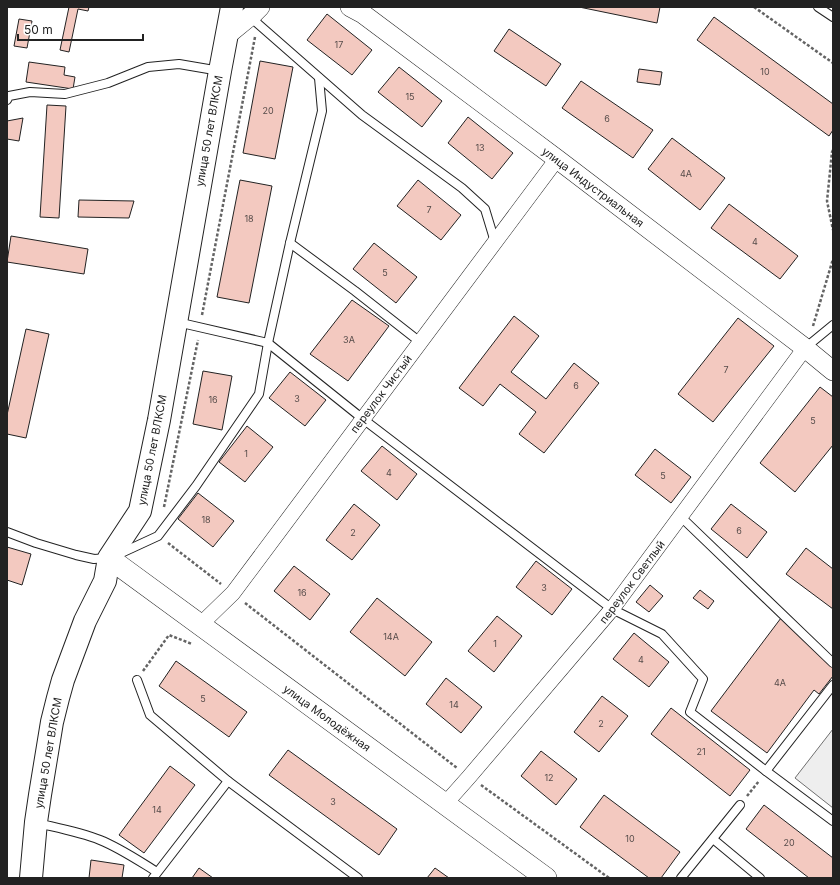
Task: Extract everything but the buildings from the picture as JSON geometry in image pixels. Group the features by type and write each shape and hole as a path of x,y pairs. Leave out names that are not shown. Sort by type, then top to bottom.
{"main road":[{"name":"улица 50 лет ВЛКСМ","path":"31,878 36,822 44,766 52,722 63,680 85,621 105,581 109,558 140,511 159,420 232,7"},
{"name":"улица Молодёжная","path":"109,558 197,634 445,804 546,878"}],"street":[{"name":"улица Индустриальная","path":"356,9 557,159 833,371"},
{"path":"226,36 257,14"},
{"name":"переулок Чистый","path":"197,634 233,593 557,159"},
{"name":"переулок Светлый","path":"445,804 470,777 612,609 805,348"}],"lane":[{"path":"818,7 833,18"},
{"path":"257,14 319,78 362,115 462,188 485,209 495,242"},
{"path":"7,100 9,96 30,92 65,94 108,83 148,66 179,64 220,71"},
{"path":"7,532 36,543 76,555 94,559 109,558 158,536 196,486 259,394 268,343 290,243 322,111 319,78"},
{"path":"290,243 420,342"},
{"path":"176,322 268,343 363,419 612,609 662,634 703,679 690,712 833,821"},
{"path":"805,348 833,325"},
{"path":"681,517 833,663"},
{"path":"137,680 150,715 228,782 358,878"},
{"path":"766,771 833,686"},
{"path":"36,822 101,840 119,849 155,875 228,782"},
{"path":"681,878 740,805"},
{"path":"713,839 760,878"}],"path":[{"path":"754,7 833,63"},
{"path":"202,316 257,14"},
{"path":"833,150 827,201 833,230"},
{"path":"805,348 833,259"},
{"path":"198,339 158,536 470,777 609,878"},
{"path":"137,680 169,635 197,634"},
{"path":"740,805 766,771"}],"shaded area":[{"path":"833,729 833,808 795,778"}]}
